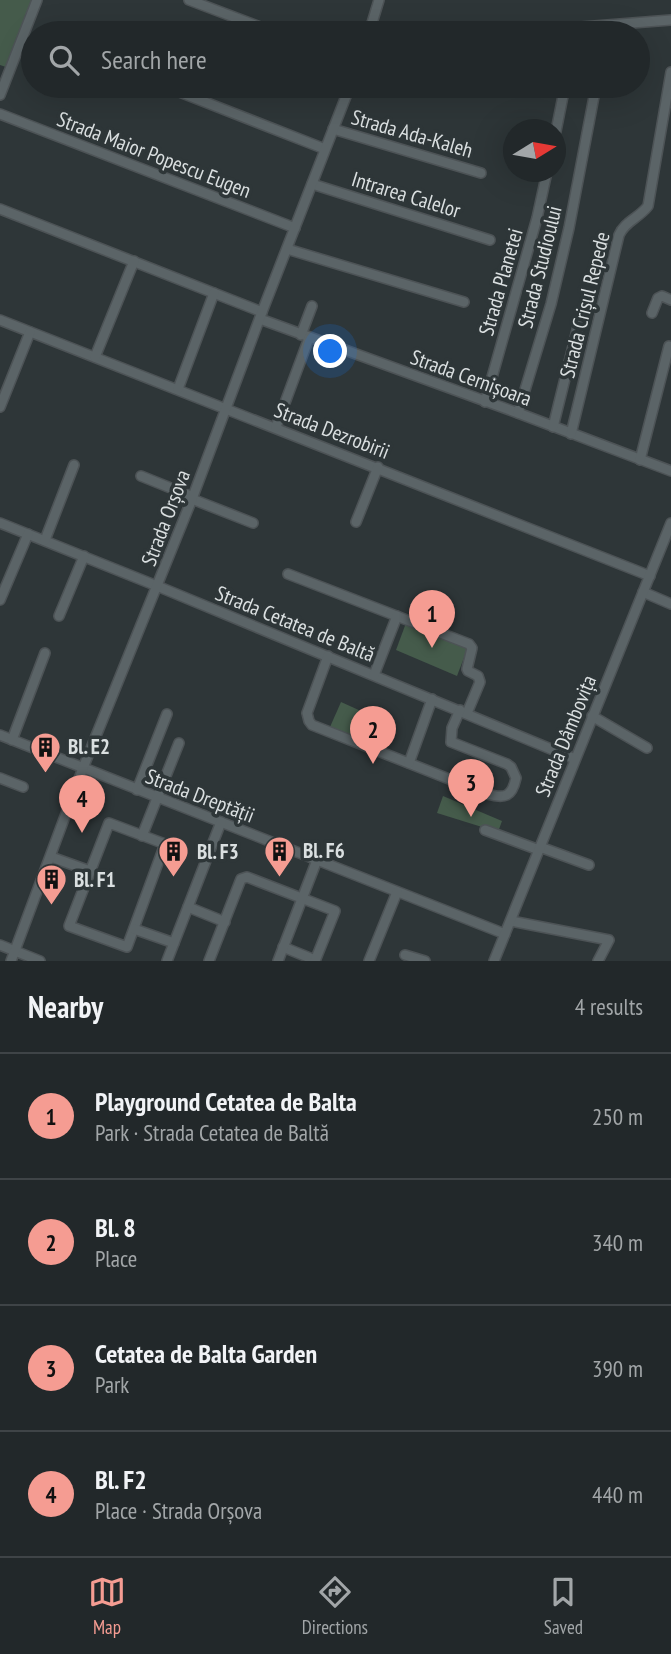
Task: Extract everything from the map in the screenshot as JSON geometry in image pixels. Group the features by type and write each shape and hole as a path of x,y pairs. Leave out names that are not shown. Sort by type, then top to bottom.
{"street":[{"path":"32,21 37,0"},
{"path":"189,0 244,21"},
{"path":"373,21 379,0"},
{"path":"650,23 671,20"},
{"path":"0,95 21,50"},
{"name":"Strada Crișul Repede","path":"571,434 619,235 623,226 643,214 648,206 671,72"},
{"path":"195,98 325,149"},
{"name":"Strada Orșova","path":"11,961 83,768 193,498 345,98"},
{"path":"558,119 562,98"},
{"name":"Strada Studioului","path":"517,413 551,304 594,98"},
{"name":"Strada Maior Popescu Eugen","path":"0,114 295,228"},
{"name":"Strada Ada-Kaleh","path":"333,130 481,173"},
{"name":"Strada Planetei","path":"485,402 545,182"},
{"name":"Intrarea Calelor","path":"312,184 490,240"},
{"name":"Strada Cernișoara","path":"0,209 214,293 305,337 671,471"},
{"path":"287,248 464,302"},
{"path":"95,357 134,261"},
{"path":"178,389 214,293"},
{"path":"652,313 658,298 662,296 671,300"},
{"path":"276,427 305,337 312,306"},
{"name":"Strada Dezrobirii","path":"0,320 650,576"},
{"path":"554,427 578,326"},
{"path":"0,407 30,332"},
{"path":"640,460 669,346"},
{"path":"45,540 74,464"},
{"path":"356,522 378,467"},
{"path":"141,476 253,523"},
{"name":"Strada Cetatea de Baltă","path":"0,523 575,759"},
{"name":"Strada Dâmbovița","path":"494,961 671,523"},
{"path":"0,600 28,534"},
{"path":"59,615 84,556"},
{"path":"288,575 471,646 467,669 478,676 480,682 452,729 451,741 512,768 516,778 510,793 498,797 312,725 307,713 328,656"},
{"path":"643,592 671,604"},
{"path":"374,675 397,616"},
{"path":"12,740 45,653"},
{"path":"409,763 432,699"},
{"path":"137,790 167,714"},
{"path":"592,716 647,748"},
{"name":"Strada Dreptății","path":"0,735 505,934"},
{"path":"142,836 178,743"},
{"path":"0,778 23,787"},
{"path":"167,961 220,822"},
{"path":"109,823 165,844 127,947 69,926 90,872 109,823"},
{"path":"485,830 589,865"},
{"path":"51,857 90,872"},
{"path":"278,961 317,860"},
{"path":"209,961 244,877 335,911 315,961 283,947"},
{"path":"369,961 397,892"},
{"path":"188,907 225,922"},
{"path":"510,921 609,940 598,961"},
{"path":"134,929 174,943"},
{"path":"0,945 40,961"},
{"path":"405,955 425,961"}],"green space":[{"path":"0,0 32,0 24,21 21,21 21,28 6,67 0,65"},
{"path":"406,623 468,647 457,676 396,650"},
{"path":"341,702 381,720 370,744 330,727"},
{"path":"443,796 502,821 498,832 437,813"}],"place":[{"name":"Playground Cetatea de Balta","path":"432,648"},
{"name":"Bl. 8","path":"373,764"},
{"name":"Bl. E2","path":"45,774"},
{"name":"Cetatea de Balta Garden","path":"471,817"},
{"name":"Bl. F2","path":"82,833"},
{"name":"Bl. F6","path":"280,878"},
{"name":"Bl. F3","path":"174,879"},
{"name":"Bl. F1","path":"51,907"}]}
